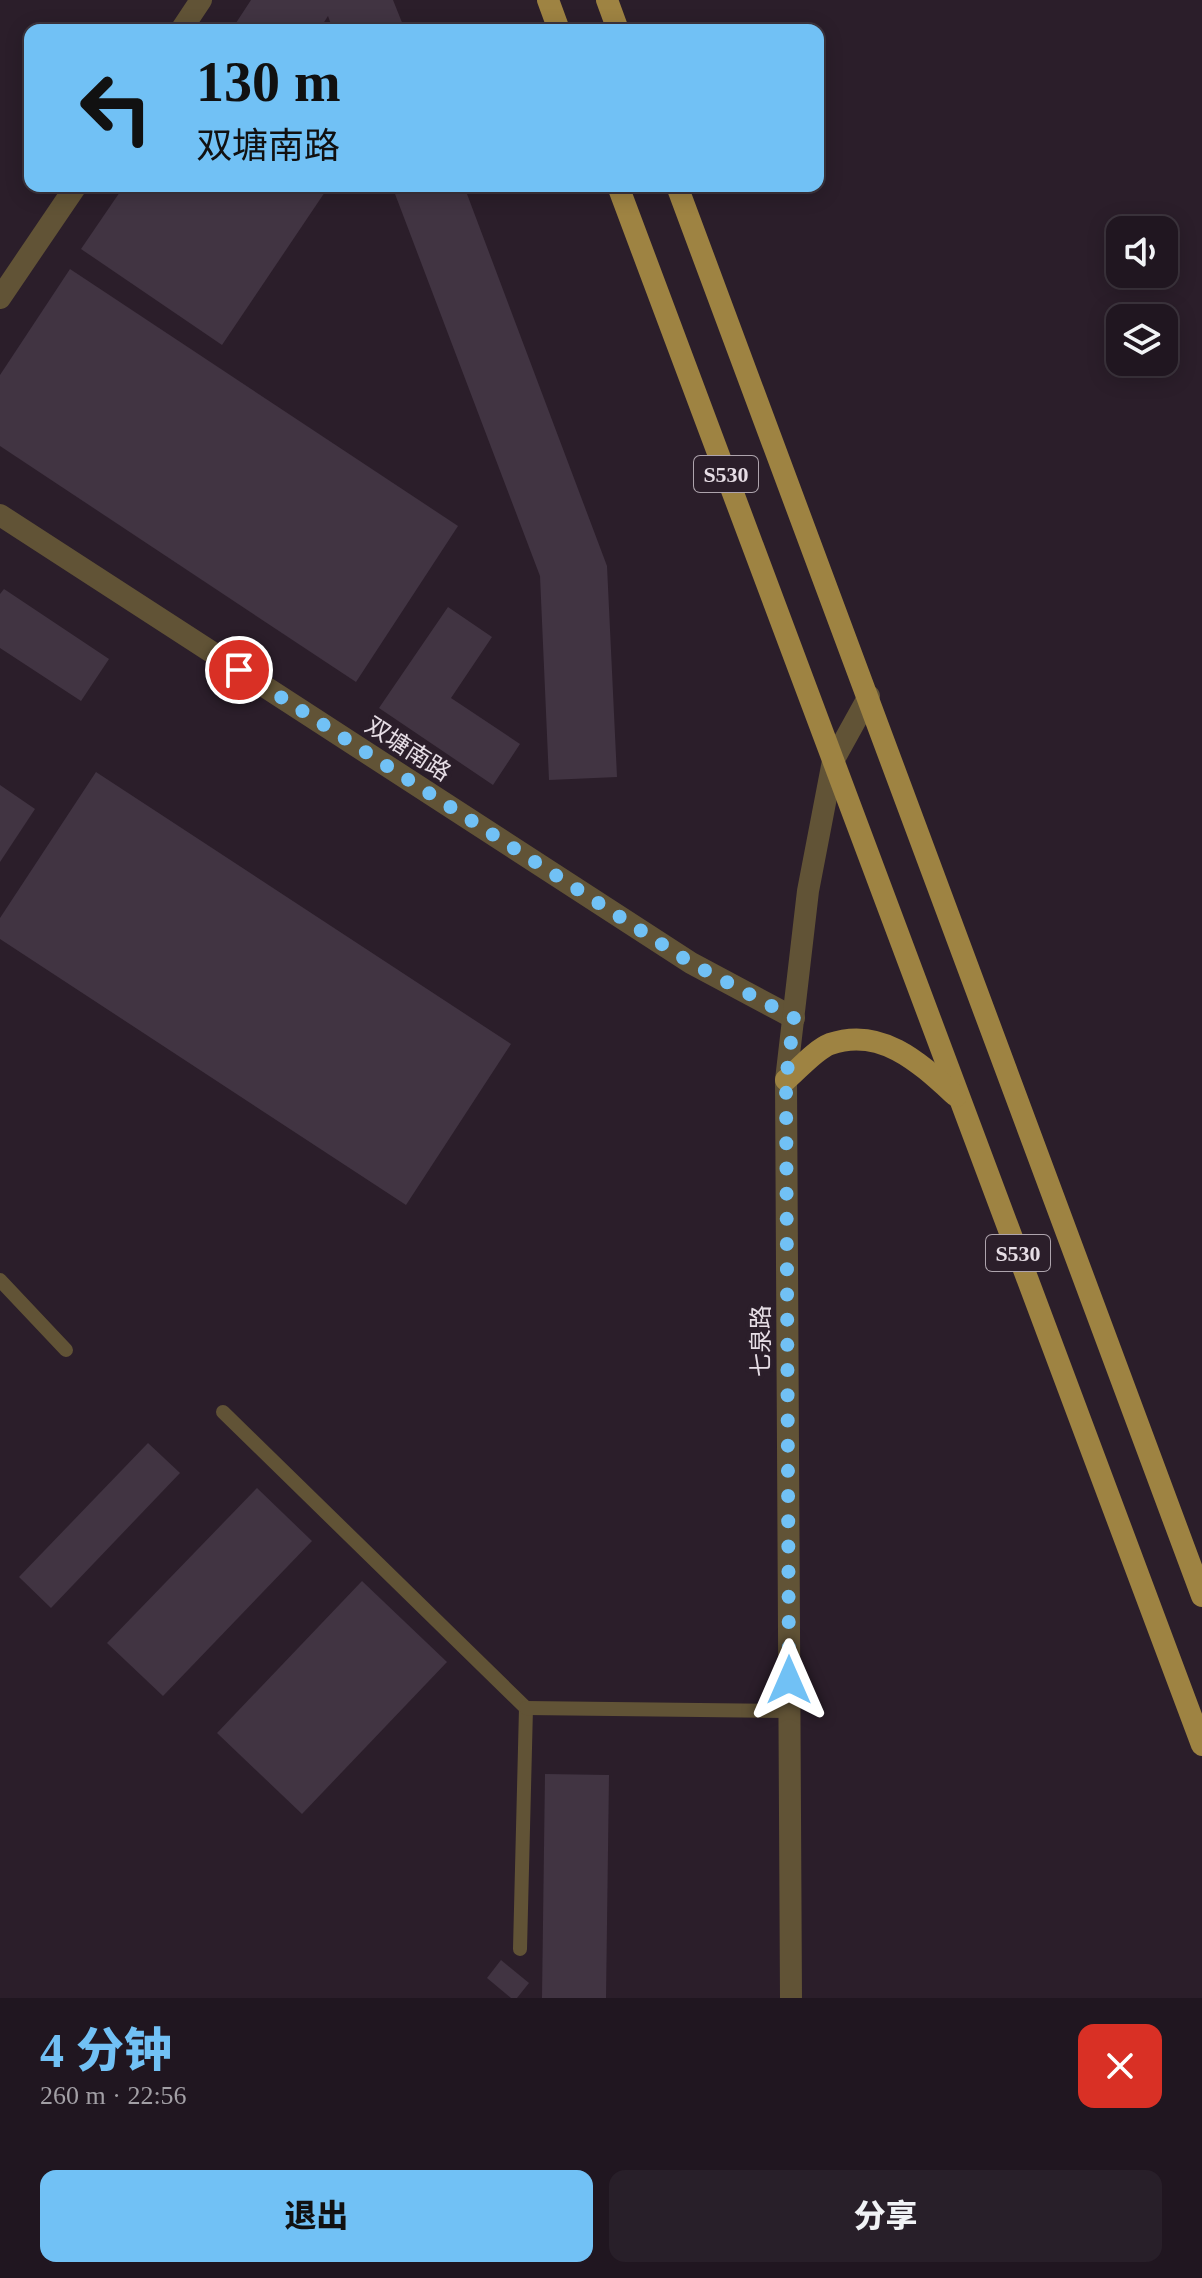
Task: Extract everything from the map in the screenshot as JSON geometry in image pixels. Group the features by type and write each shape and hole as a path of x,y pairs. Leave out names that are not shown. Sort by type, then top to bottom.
{"main road":[{"path":"548,0 557,24"},
{"path":"607,0 616,24"},
{"name":"S530","path":"620,192 1202,1745"},
{"name":"S530","path":"679,192 1202,1596"},
{"path":"786,1080 828,1044 872,1038 917,1060 960,1100"}],"street":[{"path":"185,24 201,0"},
{"path":"0,298 72,192"},
{"name":"双塘南路","path":"0,515 691,963 794,1018"},
{"name":"七泉路","path":"791,1998 786,1080 808,891 833,761 869,696"}],"lane":[{"path":"0,1280 66,1350"},
{"path":"223,1412 526,1708 789,1711"},
{"path":"520,1949 526,1708"}],"building":[{"path":"251,0 393,0 403,24 331,24 328,16 323,24 235,24"},
{"path":"120,192 325,192 222,345 81,249"},
{"path":"394,192 466,192 607,566 617,777 549,780 540,576"},
{"path":"70,269 458,526 356,682 0,446 0,375"},
{"path":"4,589 109,659 81,701 0,648 0,594"},
{"path":"448,607 492,637 451,698 520,744 493,785 379,708"},
{"path":"96,772 511,1044 406,1205 0,939 0,918"},
{"path":"0,785 35,809 0,862"},
{"path":"148,1443 180,1473 51,1608 19,1577"},
{"path":"257,1488 312,1541 163,1696 107,1643"},
{"path":"362,1581 447,1662 302,1814 217,1733"},
{"path":"545,1774 609,1775 606,1998 542,1998"},
{"path":"501,1960 529,1983 517,1998 511,1998 487,1978"}],"route":[{"path":"239,670 691,963 794,1018 786,1080 789,1680"}]}
